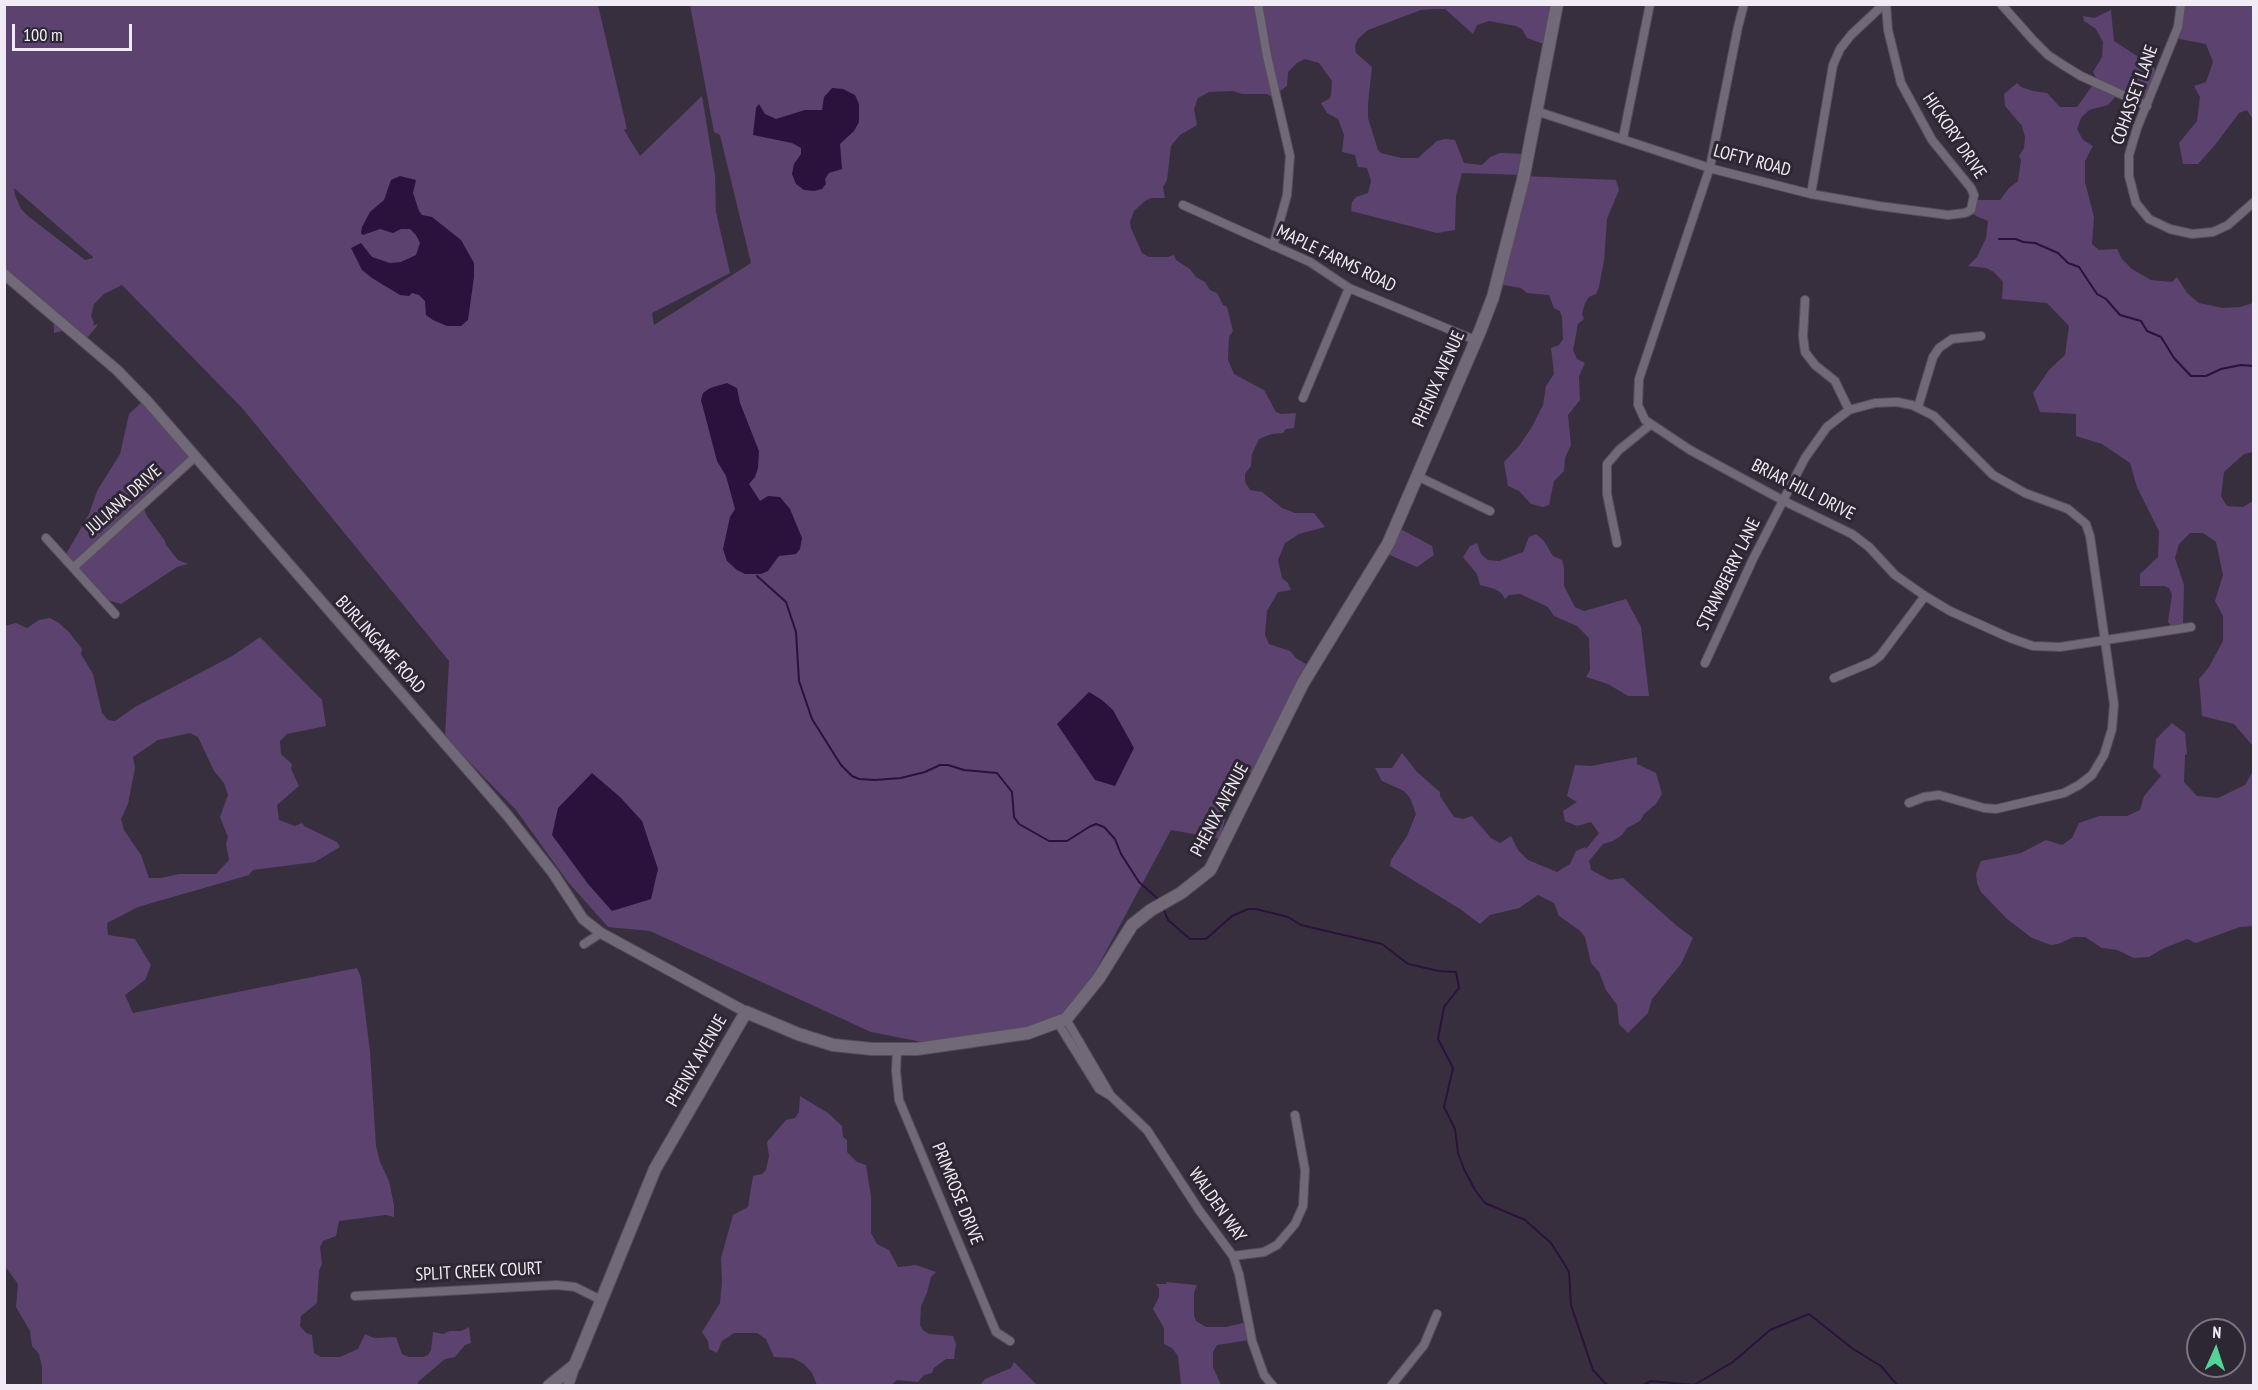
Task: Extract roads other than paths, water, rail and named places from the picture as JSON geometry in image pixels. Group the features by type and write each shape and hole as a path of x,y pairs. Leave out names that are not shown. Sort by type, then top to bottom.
{"main road":[{"name":"PHENIX AVENUE","path":"549,1386 575,1365 655,1169 746,1012 798,1034 833,1045 897,1050 1028,1033 1062,1021 1099,978 1128,929 1196,883 1210,870 1303,683 1388,544 1493,297 1523,180 1557,4"}],"street":[{"path":"1258,4 1290,166 1287,195 1273,246"},
{"path":"1623,138 1650,4"},
{"path":"1617,543 1607,494 1607,464 1619,450 1650,425 1638,405 1639,379 1710,167 1744,4"},
{"path":"1811,194 1833,65 1840,49 1851,34 1885,4"},
{"name":"HICKORY DRIVE","path":"1885,4 1888,30 1901,84 1932,140 1971,188 1974,195 1971,210 1965,213"},
{"path":"2001,4 2033,40 2055,60 2081,76 2147,106"},
{"name":"COHASSET LANE","path":"2181,4 2178,27 2137,128 2129,155 2129,177 2136,203 2149,219 2170,229 2192,234 2213,232 2228,225 2253,202"},
{"name":"LOFTY ROAD","path":"1536,111 1710,167 1811,194 1947,215 1965,213"},
{"name":"MAPLE FARMS ROAD","path":"1183,205 1310,262 1349,288 1475,340"},
{"name":"BURLINGAME ROAD","path":"4,274 117,370 148,402 501,808 553,873 583,919 601,933 746,1012"},
{"path":"1303,398 1349,288"},
{"path":"1805,300 1803,336 1805,352 1815,365 1835,381 1849,410 1886,402 1918,407 1934,416 1993,475 2025,493 2068,509 2086,524 2090,536 2114,704 2112,729 2101,762 2086,780 2064,793 1996,809 1984,808 1939,795 1924,797 1909,803"},
{"path":"1918,407 1933,357 1939,348 1952,339 1982,336"},
{"name":"STRAWBERRY LANE","path":"1705,663 1753,559 1805,458 1834,420 1849,410"},
{"name":"BRIAR HILL DRIVE","path":"1650,425 1690,450 1858,538 1895,575 1925,596 1986,628 2033,646 2060,647 2191,627"},
{"name":"JULIANA DRIVE","path":"74,567 195,458"},
{"path":"1417,476 1490,511"},
{"path":"46,538 115,614"},
{"path":"1834,678 1872,662 1880,656 1925,596"},
{"path":"584,944 601,933"},
{"name":"WALDEN WAY","path":"1062,1021 1111,1096 1147,1130 1199,1210 1233,1256 1239,1274 1252,1341 1264,1375 1272,1386"},
{"name":"PRIMROSE DRIVE","path":"897,1050 896,1071 899,1100 996,1332 1010,1341"},
{"path":"1233,1256 1246,1256 1269,1250 1286,1236 1300,1212 1305,1197 1305,1170 1295,1115"},
{"name":"SPLIT CREEK COURT","path":"355,1296 557,1285 575,1287 601,1300"},
{"path":"1390,1386 1424,1345 1437,1314"},
{"path":"568,1386 575,1365"}],"waterway":[{"path":"1999,239 2016,239 2035,243 2058,253 2068,263 2079,267 2097,294 2106,299 2120,315 2141,321 2147,331 2161,337 2174,358 2191,376 2206,376 2221,369 2241,365 2254,366"},
{"path":"757,576 786,602 796,632 799,681 812,719 841,765 852,776 875,780 901,778 925,772 940,765 997,773 1012,792 1014,817 1019,824 1049,841 1067,841 1096,824 1104,827 1115,839 1121,854 1139,882 1159,900"},
{"path":"1163,908 1168,920 1190,939 1206,939 1232,916 1248,909 1256,909 1288,917 1301,925 1382,944 1408,964 1439,971 1456,972 1459,988 1444,1007 1438,1039 1453,1068 1444,1107 1455,1129 1458,1153 1475,1190 1485,1203 1525,1220 1551,1243 1569,1272 1571,1305 1593,1370 1609,1386"},
{"path":"1641,1386 1651,1381 1694,1385 1733,1362 1770,1330 1809,1314 1853,1349 1881,1366 1898,1386"}]}
